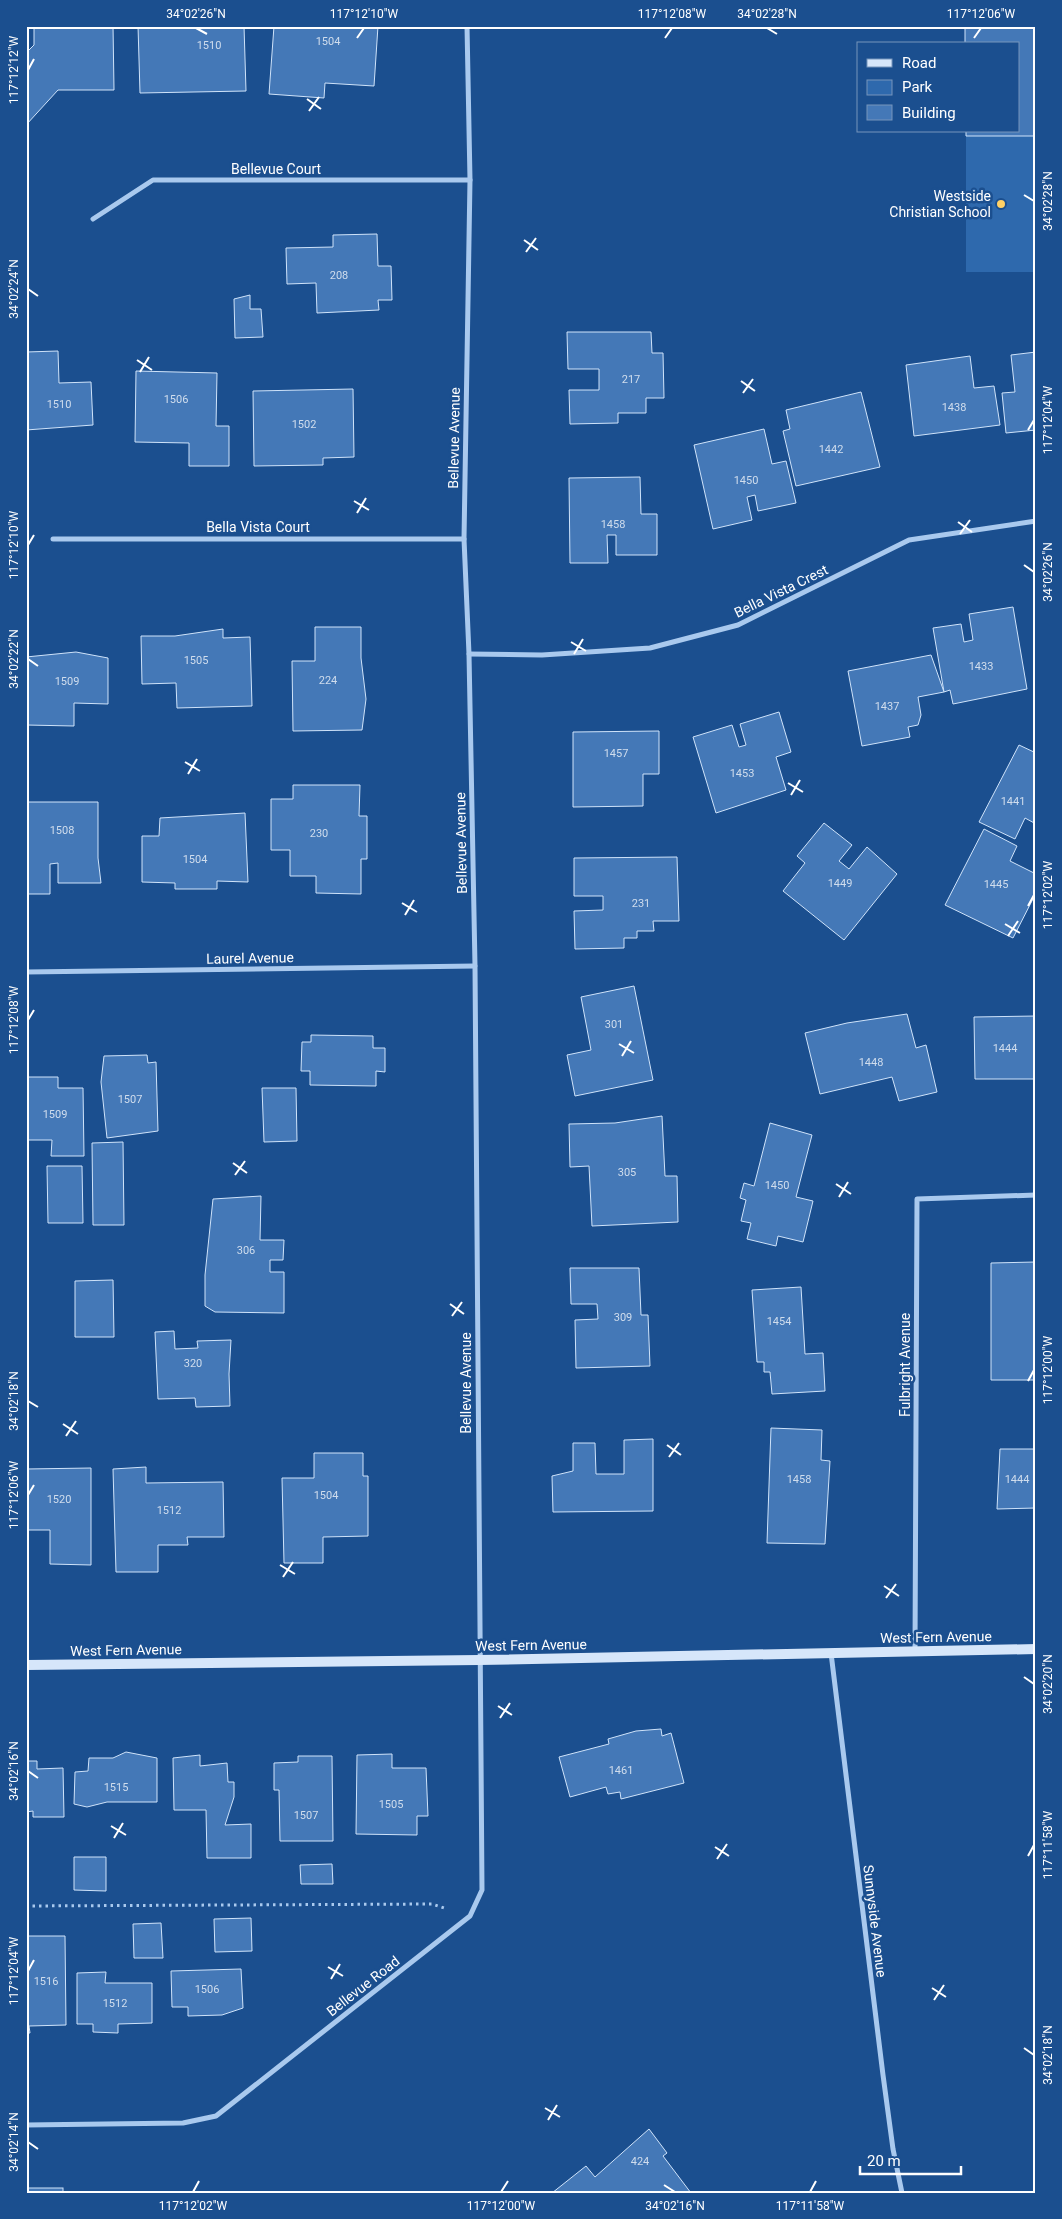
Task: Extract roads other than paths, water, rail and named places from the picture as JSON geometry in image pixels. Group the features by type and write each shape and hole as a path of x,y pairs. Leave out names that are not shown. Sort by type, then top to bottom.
{"street":[{"name":"Bellevue Avenue","path":"467,26 470,180 464,539 469,654 475,966 479,1660"},
{"name":"Bellevue Court","path":"93,219 153,180 470,180"},
{"name":"Bella Vista Crest","path":"469,654 542,655 650,648 738,625 909,540 1036,521"},
{"name":"Bella Vista Court","path":"53,539 464,539"},
{"name":"Laurel Avenue","path":"26,972 475,966"},
{"name":"Fulbright Avenue","path":"915,1651 917,1199 1036,1195"},
{"name":"West Fern Avenue","path":"26,1665 479,1660 1036,1649"},
{"name":"Sunnyside Avenue","path":"831,1652 893,2149 902,2193"},
{"name":"Bellevue Road","path":"26,2124 183,2123 216,2116 470,1916 482,1890 479,1660"}],"place":[{"name":"Westside Christian School","path":"1001,204"}]}
